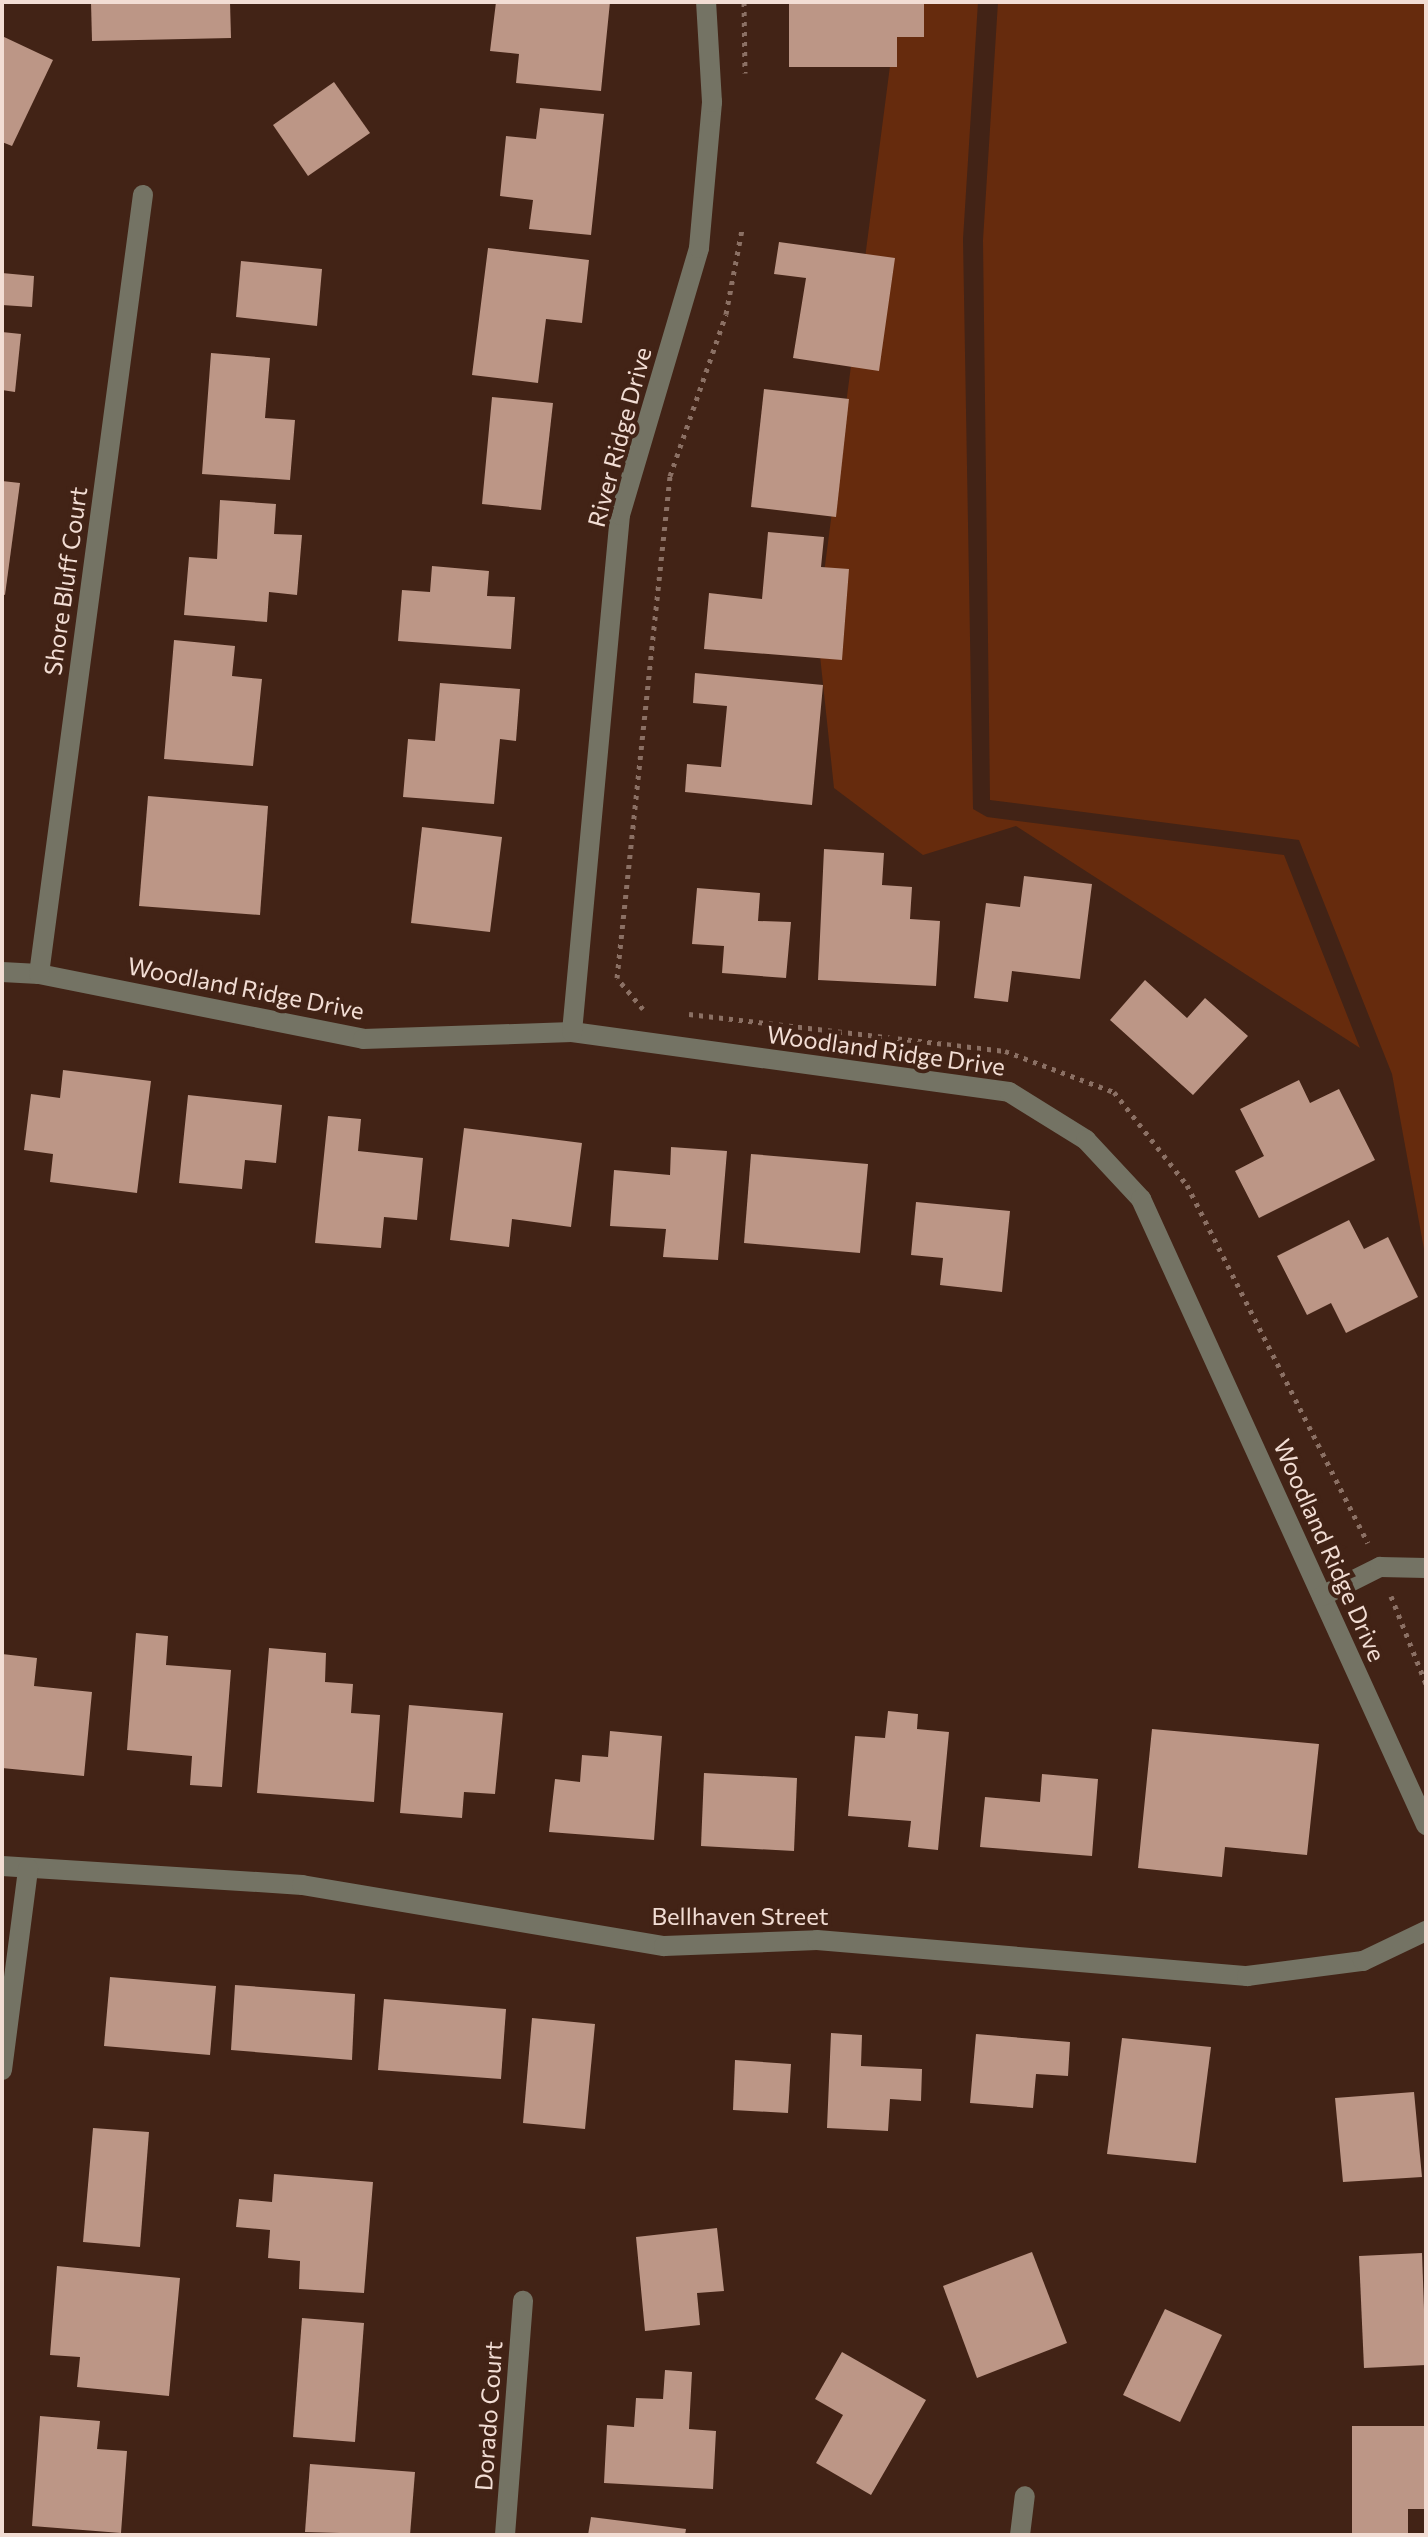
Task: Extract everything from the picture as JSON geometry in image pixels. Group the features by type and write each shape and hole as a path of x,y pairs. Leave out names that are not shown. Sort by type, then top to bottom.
{"street":[{"name":"River Ridge Drive","path":"572,1032 620,515 699,248 712,102 706,2"},
{"name":"Shore Bluff Court","path":"39,974 143,195"},
{"name":"Woodland Ridge Drive","path":"2,972 39,974 363,1039 572,1032 1009,1092 1086,1140 1141,1199 1426,1825"},
{"path":"1322,1596 1380,1567 1426,1568"},
{"name":"Bellhaven Street","path":"2,1866 302,1885 664,1946 817,1940 1247,1976 1363,1961 1426,1931"},
{"path":"2,2070 28,1869"},
{"name":"Dorado Court","path":"505,2535 523,2301"},
{"path":"1020,2535 1025,2496"}],"path":[{"path":"744,2 745,73"},
{"path":"654,1010 639,1008 617,978 670,476 726,314 742,229"},
{"path":"685,1014 1005,1051 1114,1092 1187,1185 1380,1567 1426,1684"}],"shaded area":[{"path":"890,2 978,2 963,239 973,809 987,817 1284,855 1360,1048 1016,826 923,855 834,788 817,627 890,66"},
{"path":"998,2 1426,2 1426,1260 1392,1074 1299,840 990,800 983,240"}],"building":[{"path":"91,2 230,2 231,38 92,41"},
{"path":"496,2 610,2 601,91 516,83 519,54 490,51"},
{"path":"789,2 924,2 924,37 897,37 897,67 789,67"},
{"path":"2,36 53,60 12,146 2,142"},
{"path":"334,82 370,133 308,176 273,125"},
{"path":"540,108 604,114 591,235 529,229 533,200 500,196 506,136 536,139"},
{"path":"779,242 895,258 879,371 793,358 806,278 774,274"},
{"path":"488,248 589,260 582,323 546,319 538,383 472,375"},
{"path":"241,261 322,269 317,326 236,317"},
{"path":"2,273 34,276 32,307 2,305"},
{"path":"2,332 21,334 15,392 2,390"},
{"path":"211,353 270,358 265,418 295,420 290,480 202,474"},
{"path":"764,389 849,399 836,517 751,507"},
{"path":"492,397 553,403 541,510 482,504"},
{"path":"2,481 20,483 5,595 2,594"},
{"path":"220,500 276,504 274,534 302,535 297,595 269,592 267,622 184,615 189,557 217,559"},
{"path":"768,532 824,537 821,567 849,569 842,660 704,649 709,593 762,599"},
{"path":"432,566 489,571 487,596 515,597 511,649 398,641 402,590 430,592"},
{"path":"174,640 235,646 232,676 262,679 253,766 164,759"},
{"path":"695,673 823,685 812,805 685,792 687,764 721,767 727,706 693,703"},
{"path":"440,683 520,689 516,741 500,739 494,804 403,797 408,739 435,741"},
{"path":"148,796 268,806 260,915 139,906"},
{"path":"422,827 502,837 490,932 411,923"},
{"path":"824,849 884,853 882,885 912,887 910,919 940,921 936,986 818,980"},
{"path":"1024,876 1092,884 1080,979 1012,971 1008,1002 974,998 986,903 1020,907"},
{"path":"697,888 760,893 758,921 791,922 786,978 722,973 724,946 692,944"},
{"path":"1145,980 1187,1018 1205,998 1248,1036 1193,1095 1110,1020"},
{"path":"63,1070 151,1081 137,1193 50,1182 53,1154 24,1150 31,1094 60,1098"},
{"path":"1299,1080 1310,1103 1339,1089 1375,1160 1259,1218 1235,1171 1264,1156 1240,1109"},
{"path":"188,1095 282,1105 276,1163 245,1160 242,1189 179,1183"},
{"path":"328,1116 361,1119 358,1151 423,1158 417,1220 384,1217 381,1248 315,1243"},
{"path":"464,1128 582,1143 571,1227 512,1219 509,1247 450,1240"},
{"path":"671,1147 727,1151 718,1260 663,1257 666,1229 610,1226 614,1170 670,1175"},
{"path":"751,1154 868,1164 860,1253 744,1243"},
{"path":"916,1202 1010,1211 1002,1292 940,1285 943,1258 911,1255"},
{"path":"1349,1220 1364,1249 1388,1237 1418,1297 1346,1333 1331,1303 1307,1315 1277,1256"},
{"path":"136,1633 168,1636 166,1665 231,1670 222,1787 190,1785 192,1756 127,1750"},
{"path":"269,1648 326,1653 325,1682 353,1684 351,1713 380,1715 374,1802 257,1793"},
{"path":"2,1654 37,1658 34,1686 92,1692 84,1776 2,1768"},
{"path":"409,1705 503,1713 495,1794 464,1792 462,1818 400,1813"},
{"path":"888,1711 918,1714 917,1729 949,1732 938,1850 908,1847 911,1821 848,1816 855,1736 885,1738"},
{"path":"1152,1729 1319,1744 1307,1855 1225,1847 1222,1877 1138,1868"},
{"path":"610,1731 662,1736 654,1840 549,1832 555,1779 580,1782 582,1755 608,1757"},
{"path":"704,1773 797,1778 794,1851 701,1846"},
{"path":"1042,1774 1098,1779 1092,1856 980,1847 985,1797 1040,1802"},
{"path":"110,1977 216,1986 210,2055 104,2046"},
{"path":"235,1985 355,1994 352,2060 231,2050"},
{"path":"384,1999 506,2009 501,2079 378,2070"},
{"path":"532,2018 595,2024 585,2129 523,2123"},
{"path":"831,2033 862,2035 861,2066 922,2069 921,2101 890,2099 888,2131 827,2128"},
{"path":"976,2034 1070,2042 1068,2076 1036,2074 1033,2108 970,2103"},
{"path":"1122,2038 1211,2047 1196,2163 1107,2154"},
{"path":"735,2060 791,2064 788,2113 733,2110"},
{"path":"1414,2092 1422,2177 1343,2182 1335,2098"},
{"path":"93,2128 149,2132 140,2247 83,2242"},
{"path":"274,2174 373,2182 364,2293 299,2289 300,2261 268,2258 270,2230 236,2227 239,2199 272,2202"},
{"path":"717,2228 724,2291 697,2293 700,2325 645,2331 636,2237"},
{"path":"1032,2252 1067,2343 977,2378 943,2286"},
{"path":"1422,2253 1426,2365 1364,2368 1359,2256"},
{"path":"57,2266 180,2278 169,2396 77,2387 80,2357 50,2355"},
{"path":"1165,2309 1222,2335 1180,2422 1123,2395"},
{"path":"302,2318 364,2323 355,2442 293,2437"},
{"path":"842,2352 926,2400 871,2495 816,2463 843,2415 815,2399"},
{"path":"665,2370 692,2372 689,2429 716,2431 713,2489 604,2483 607,2425 634,2427 636,2398 663,2399"},
{"path":"40,2416 100,2421 97,2449 127,2451 121,2533 32,2526"},
{"path":"1352,2426 1426,2426 1426,2509 1408,2509 1408,2535 1352,2535"},
{"path":"310,2464 415,2472 410,2535 305,2532"},
{"path":"591,2517 686,2529 685,2535 588,2535"}]}
